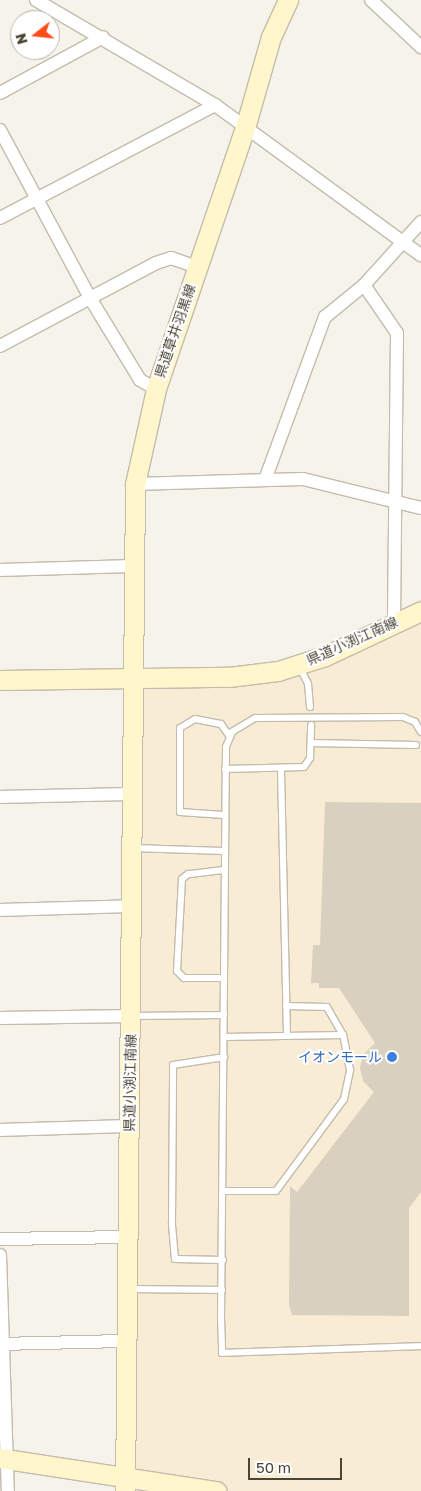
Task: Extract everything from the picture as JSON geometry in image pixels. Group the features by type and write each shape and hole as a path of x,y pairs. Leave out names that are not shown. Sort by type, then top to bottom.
{"main road":[{"name":"県道草井羽黒線","path":"132,675 135,484 156,390 196,267 245,128 271,37 288,0"},
{"name":"県道小渕江南線","path":"0,680 132,675 229,676 298,664 421,611"},
{"name":"県道小渕江南線","path":"125,1484 133,906 132,675"},
{"path":"3,1458 125,1484 216,1491"}],"street":[{"path":"36,0 103,37 215,105 421,255"},
{"path":"371,0 421,48"},
{"path":"0,93 103,37"},
{"path":"0,218 215,105"},
{"path":"0,130 90,298 140,380 156,390"},
{"path":"266,477 325,316 364,285 421,222"},
{"path":"0,346 171,258 196,267"},
{"path":"364,285 397,333 398,505 394,624"},
{"path":"135,484 266,477 303,479 398,505 421,508"},
{"path":"0,570 134,566"},
{"path":"0,797 133,794"},
{"path":"0,910 133,906"},
{"path":"0,1018 132,1016"},
{"path":"0,1130 129,1126"},
{"path":"0,1240 128,1237"},
{"path":"0,1255 3,1458 8,1491"},
{"path":"2,1344 127,1341"}],"lane":[{"path":"298,664 308,684 310,707"},
{"path":"230,737 255,718 403,717 415,722 421,732"},
{"path":"224,815 180,812 180,728 194,719 221,724 230,737 225,769 224,815 223,851 224,1190 222,1353 421,1346"},
{"path":"225,769 281,770 304,766 312,743 311,725"},
{"path":"312,743 416,745"},
{"path":"281,770 287,1035"},
{"path":"133,848 223,851"},
{"path":"223,870 188,874 182,880 177,971 184,978 224,978"},
{"path":"224,1190 276,1191 344,1099 350,1070 343,1035 327,1007 286,1006"},
{"path":"132,1016 224,1015"},
{"path":"224,1036 343,1035"},
{"path":"222,1260 175,1260 172,1223 173,1065 224,1057"},
{"path":"128,1289 222,1290"}],"shaded area":[{"path":"421,611 421,1491 216,1491 125,1477 133,675 278,671"}],"building":[{"name":"イオンモール","path":"325,802 421,803 421,1192 409,1208 409,1316 292,1315 289,1305 290,1186 297,1192 374,1092 363,1081 360,1068 363,1055 375,1043 339,988 319,988 319,983 311,983 313,945 320,945"}],"place":[{"name":"イオンモール","path":"392,1057"}]}
